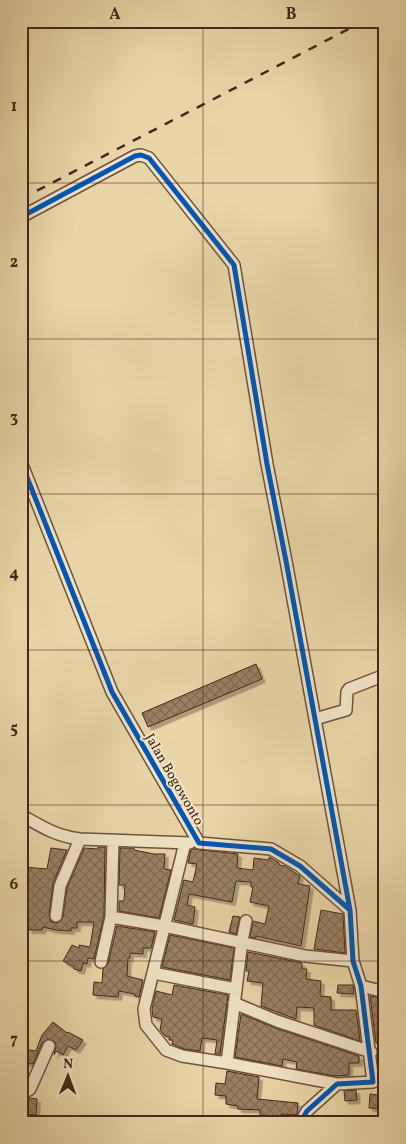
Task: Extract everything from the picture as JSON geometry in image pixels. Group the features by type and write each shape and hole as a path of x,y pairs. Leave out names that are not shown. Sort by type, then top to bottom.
{"street":[{"path":"21,217 134,156 141,155 148,158 234,266 267,464 350,910 353,961 361,986 371,1052 379,1084 337,1084 182,1056 171,1053 163,1048 146,1025 144,1015 185,843"},
{"name":"Jalan Bogowonto","path":"21,462 112,692 199,843 267,848 276,851 300,866 350,910"},
{"path":"315,719 346,710 347,691 385,675"},
{"path":"21,815 54,834 80,839 199,843"},
{"path":"56,916 60,886 80,839"},
{"path":"101,962 111,918 113,840"},
{"path":"111,918 242,941 305,956 353,961"},
{"path":"227,1063 246,922"},
{"path":"153,973 236,989"},
{"path":"361,986 385,992"},
{"path":"234,1003 277,1021 371,1052"},
{"path":"21,1095 30,1089 49,1046"},
{"path":"303,1123 307,1111 337,1084"}],"building":[{"path":"256,664 262,679 148,727 142,713"},
{"path":"98,847 105,847 104,916 94,959 88,958 87,964 83,963 81,971 74,969 74,967 63,961 72,945 79,948 79,945 90,947 94,922 77,922 77,928 71,928 71,931 43,927 42,930 28,930 29,926 21,924 21,892 24,867 47,869 51,848 67,850 53,883 49,915 51,922 58,923 63,917 67,888 84,848 98,849"},
{"path":"120,848 134,848 134,850 154,854 165,854 164,869 171,870 159,918 119,911 119,901 124,901 125,885 119,885"},
{"path":"191,850 238,854 237,868 253,870 254,858 269,860 269,857 279,863 279,865 285,866 300,876 298,884 310,886 301,946 256,936 256,938 250,937 253,921 265,924 269,906 250,902 253,887 251,887 251,882 236,881 232,902 189,894 187,905 195,907 193,924 174,920 184,880 193,882 197,864 188,863"},
{"path":"321,910 343,914 345,953 314,949"},
{"path":"233,916 240,917 236,934 229,932"},
{"path":"117,926 155,932 151,948 143,948 143,954 130,953 130,958 128,958 127,976 143,980 139,997 135,996 135,994 119,991 118,997 93,995 94,982 102,983 103,969 108,964"},
{"path":"170,935 234,948 230,980 162,967"},
{"path":"248,952 302,963 302,969 307,969 306,979 321,981 320,996 331,997 331,1010 356,1010 360,1041 314,1025 314,1008 297,1007 296,1019 261,1006 263,983 247,981 249,971 246,971"},
{"path":"174,985 228,995 220,1054 215,1054 217,1040 202,1038 200,1051 184,1049 172,1044 173,1040 169,1040 170,1037 165,1036 160,1030 162,1019 153,1017 152,1009 156,991 172,995"},
{"path":"338,985 353,985 354,994 337,993"},
{"path":"370,996 385,999 385,1043 376,1043"},
{"path":"241,1014 275,1028 359,1056 359,1063 349,1063 349,1075 335,1076 296,1069 297,1062 283,1059 282,1066 235,1057"},
{"path":"53,1022 67,1033 83,1040 76,1050 68,1046 63,1055 56,1051 54,1055 55,1042 48,1039 42,1043 33,1064 21,1062 21,1049 36,1051 42,1035"},
{"path":"227,1071 259,1077 257,1099 298,1103 297,1115 281,1114 281,1120 271,1120 271,1116 260,1115 260,1110 238,1109 238,1106 226,1104 226,1096 215,1095 216,1083 225,1084"},
{"path":"356,1090 357,1100 345,1101 344,1091"},
{"path":"370,1094 385,1096 385,1109 369,1108"},
{"path":"29,1098 37,1099 36,1115 23,1114 24,1102"}],"railway":[{"path":"21,199 364,21"}],"cycle path":[{"path":"21,217 135,156 141,155 149,158 234,265 267,464 350,910"},
{"path":"21,462 112,692 199,843 271,849 300,866 350,910 353,961 361,986 373,1082 337,1084 307,1111 303,1123"}]}
